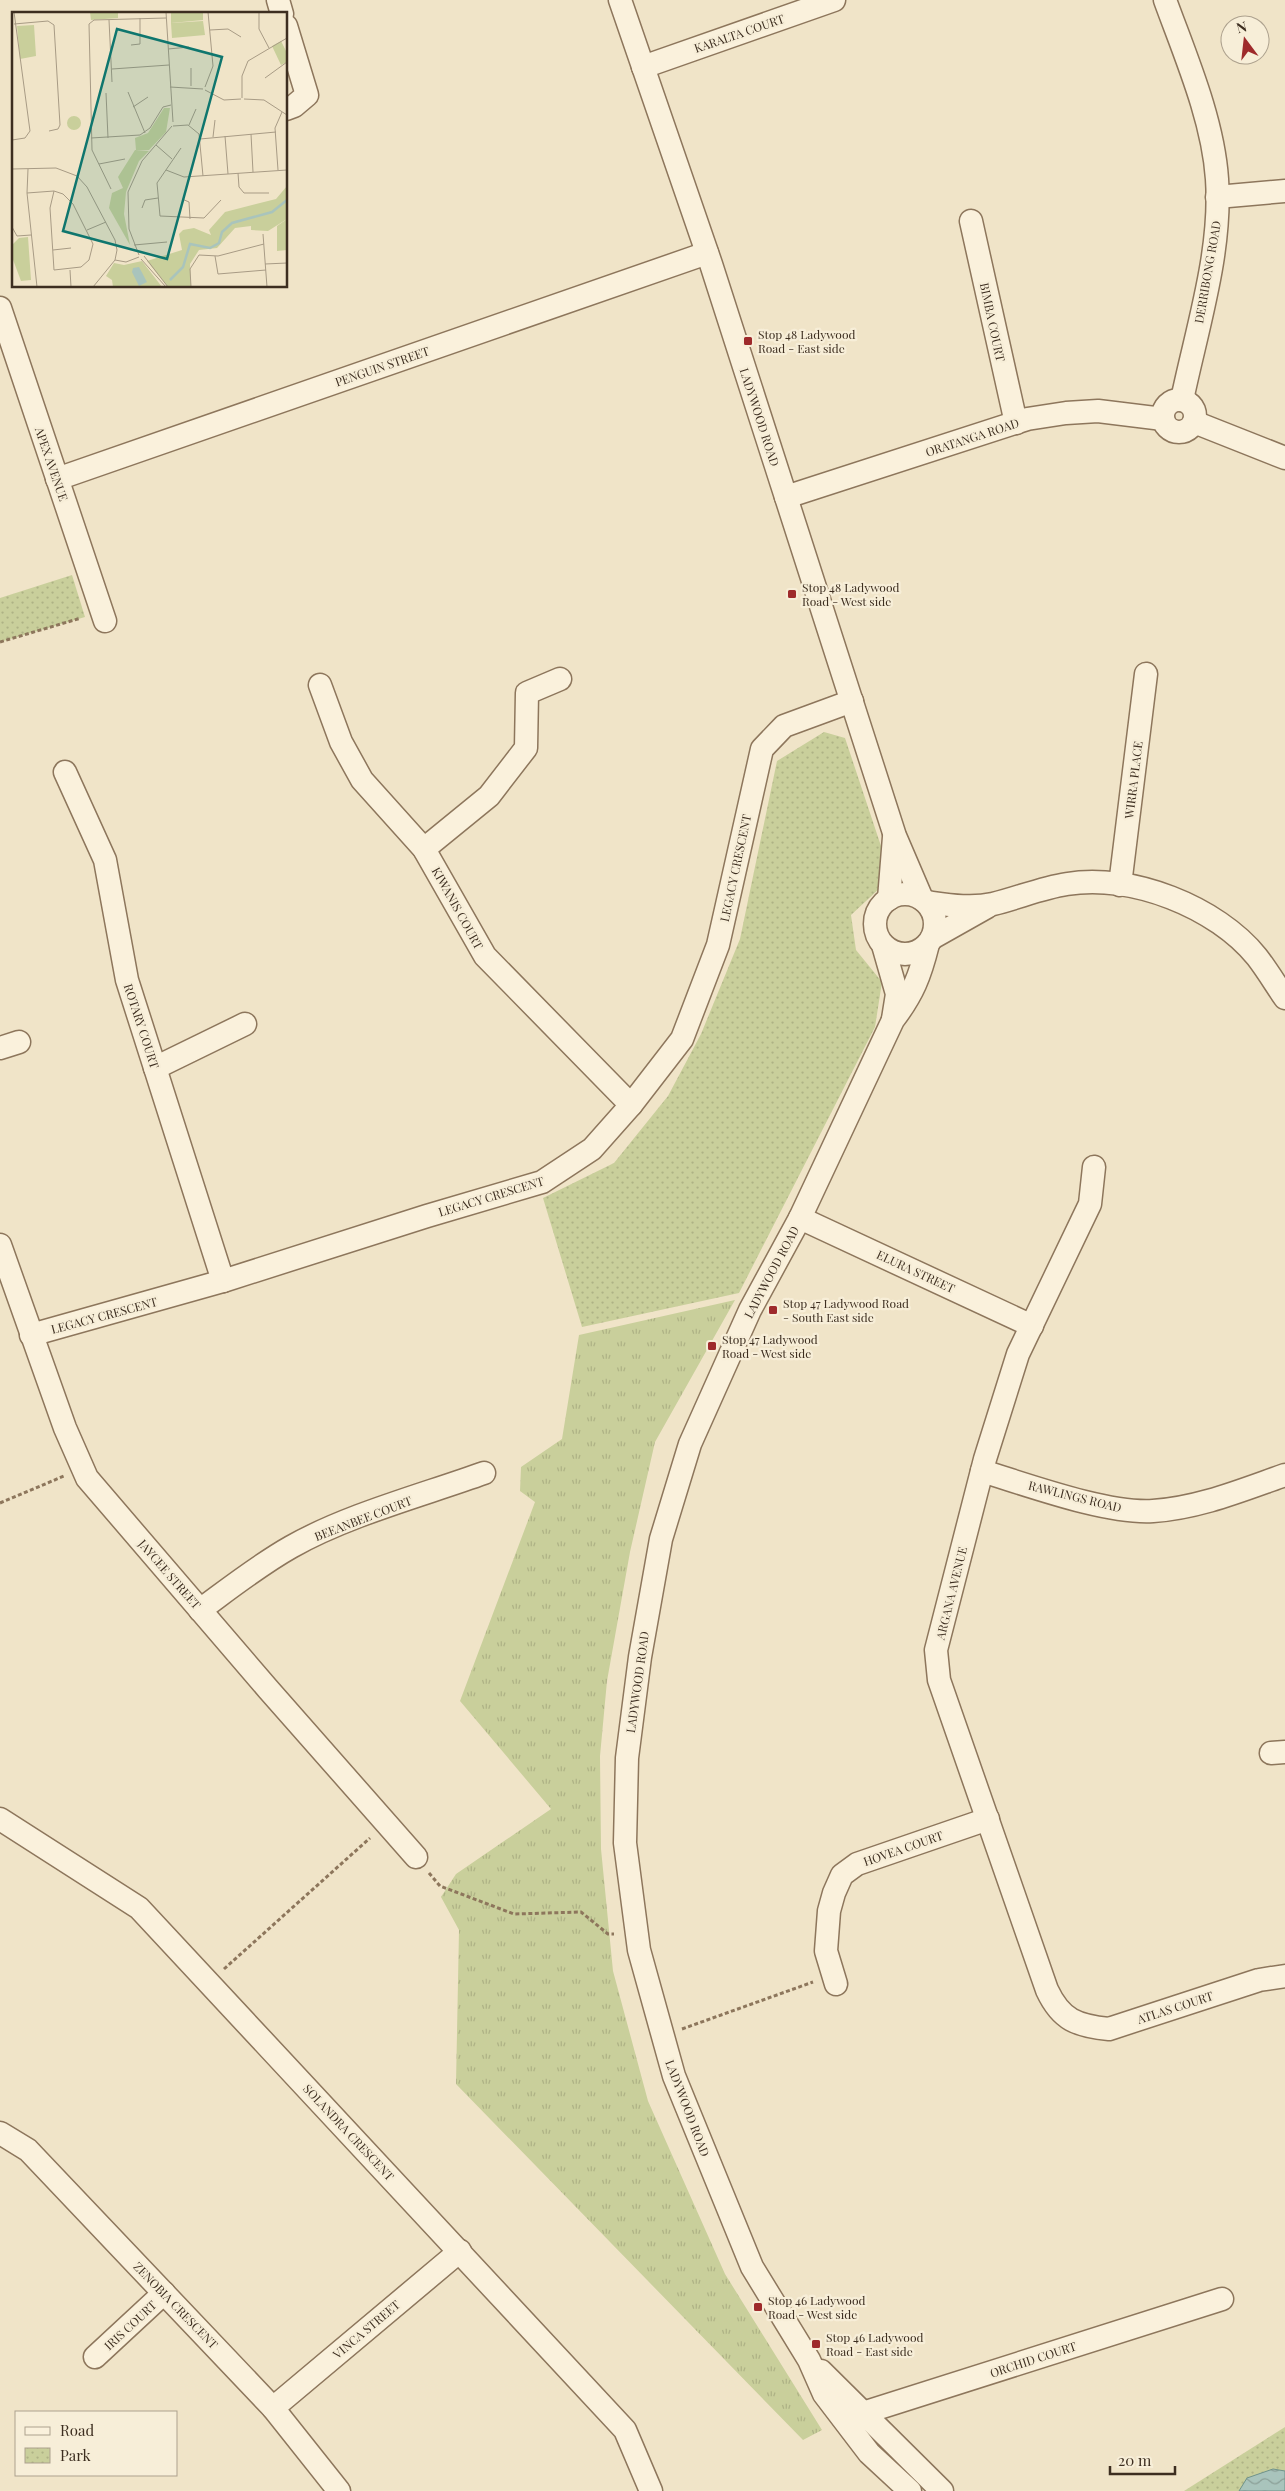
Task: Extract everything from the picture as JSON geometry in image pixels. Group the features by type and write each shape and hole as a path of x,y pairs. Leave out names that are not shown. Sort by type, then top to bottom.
{"street":[{"name":"LADYWOOD ROAD","path":"620,0 707,253 895,836 924,900"},
{"name":"KARALTA COURT","path":"643,67 834,0"},
{"name":"DERRIBONG ROAD","path":"1165,0 1209,129 1217,178 1216,228 1208,280 1182,400"},
{"path":"288,33 307,95 288,109"},
{"path":"1217,197 1285,191"},
{"name":"BIMBA COURT","path":"971,221 1016,423"},
{"name":"PENGUIN STREET","path":"57,479 707,253"},
{"name":"APEX AVENUE","path":"0,308 57,479 95,619"},
{"path":"1175,400 1188,402 1195,412 1194,422 1183,432 1171,430 1163,418 1165,408 1175,400"},
{"name":"ORATANGA ROAD","path":"786,497 1016,423 1066,413 1098,411 1163,418"},
{"path":"1194,422 1285,458"},
{"name":"WIRRA PLACE","path":"1120,886 1146,674"},
{"path":"424,849 489,796 526,748 528,693 560,679"},
{"name":"KIWANIS COURT","path":"320,685 342,742 362,780 424,849 485,956 632,1105"},
{"name":"LEGACY CRESCENT","path":"31,1335 223,1281 427,1216 542,1182 592,1149 632,1105 682,1039 718,945 762,749 784,726 852,701"},
{"name":"ROTARY COURT","path":"65,772 105,860 127,980 223,1281"},
{"name":"LADYWOOD ROAD","path":"889,899 895,836"},
{"path":"992,904 930,941 920,950 906,954 891,951 883,945 877,936 875,926 876,915 881,906 889,899 905,894 959,907 992,904 1068,884 1120,886 1174,898 1222,924 1257,956 1285,998"},
{"path":"924,900 934,915 935,930 930,941"},
{"name":"LADYWOOD ROAD","path":"930,941 918,980 909,999 893,1020 800,1218 750,1310 694,1435 660,1539 640,1657 627,1758 625,1843 639,1950 674,2076 752,2267 809,2360 857,2422 942,2491"},
{"name":"LADYWOOD ROAD","path":"883,945 897,994 893,1020"},
{"path":"155,1068 244,1024"},
{"name":"ARGANA AVENUE","path":"1067,2018 1054,2006 1047,1990 939,1680 936,1650 982,1471 1018,1354 1090,1204 1094,1167"},
{"name":"ELURA STREET","path":"800,1218 1032,1326"},
{"name":"JAYCEE STREET","path":"0,1245 31,1335 81,1468 200,1610 416,1857"},
{"name":"RAWLINGS ROAD","path":"982,1471 1090,1502 1131,1510 1151,1511 1181,1508 1227,1496 1285,1475"},
{"name":"BEEANBEE COURT","path":"200,1610 254,1570 309,1538 334,1526 484,1473"},
{"name":"SOLANDRA CRESCENT","path":"0,1819 139,1908 625,2430 651,2491"},
{"name":"HOVEA COURT","path":"835,1980 826,1951 834,1893 842,1875 857,1864 988,1819"},
{"name":"ATLAS COURT","path":"1067,2018 1085,2027 1109,2029 1259,1980 1285,1976"},
{"name":"ZENOBIA CRESCENT","path":"0,2132 28,2150 273,2408 339,2491"},
{"name":"VINCA STREET","path":"273,2408 460,2251"},
{"name":"IRIS COURT","path":"95,2357 164,2293"},
{"name":"ORCHID COURT","path":"857,2422 1222,2299"},
{"name":"LADYWOOD ROAD","path":"857,2422 869,2453 910,2491"}],"path":[{"path":"0,642 95,619"},
{"path":"0,1503 81,1468"},
{"path":"208,1982 386,1823"},
{"path":"416,1857 440,1886 514,1914 581,1912 608,1934 637,1934"},
{"path":"662,2035 835,1980"}],"green space":[{"path":"72,575 85,617 0,642 0,598"},
{"path":"824,732 845,738 881,846 880,888 851,915 856,950 882,982 875,1027 739,1293 582,1327 543,1198 614,1163 668,1096 701,1034 740,939 777,761"},
{"path":"735,1300 655,1442 630,1552 607,1681 600,1756 601,1849 613,1971 648,2101 725,2274 822,2430 803,2440 456,2084 459,1930 441,1897 456,1874 551,1809 460,1701 535,1502 520,1491 521,1467 562,1439 579,1335"},
{"path":"1285,2427 1285,2491 1184,2491"}],"water":[{"path":"1273,2469 1285,2471 1285,2491 1239,2491 1247,2478"}],"place":[{"name":"Stop 48 Ladywood Road - East side","path":"748,341"},
{"name":"Stop 48 Ladywood Road - West side","path":"792,594"},
{"name":"Stop 47 Ladywood Road - South East side","path":"773,1310"},
{"name":"Stop 47 Ladywood Road - West side","path":"712,1346"},
{"name":"Stop 46 Ladywood Road - West side","path":"758,2307"},
{"name":"Stop 46 Ladywood Road - East side","path":"816,2344"}]}
